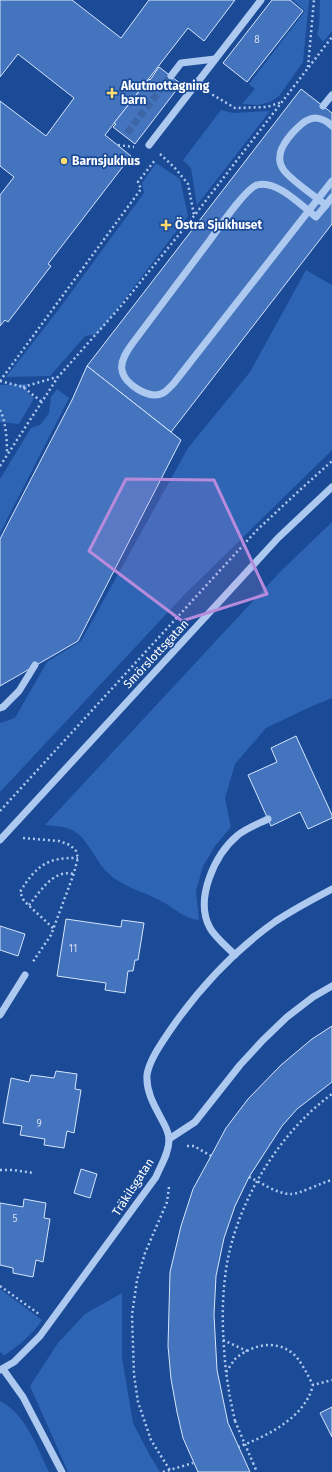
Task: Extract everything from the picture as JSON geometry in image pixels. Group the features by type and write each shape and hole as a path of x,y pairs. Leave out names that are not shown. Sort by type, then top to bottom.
{"street":[{"path":"149,145 261,0"},
{"path":"171,76 181,63 214,59"},
{"path":"323,106 332,95"},
{"path":"326,205 283,169 280,156 282,148 298,127 306,120 315,118 332,126"},
{"path":"332,181 322,193 318,199 313,205 308,211 299,224 174,383 164,393 158,395 148,395 140,391 126,378 122,370 122,364 125,355 132,344 228,216 251,188 257,185 266,184 275,186 289,196 306,209 311,213 316,217 332,197"},
{"name":"Smörslottsgatan","path":"0,840 273,544 332,486"},
{"path":"0,708 3,707 19,691 35,665"},
{"path":"234,955 210,928 203,905 208,879 223,850 239,835 268,819"},
{"name":"Träkilsgatan","path":"1,1370 14,1362 40,1336 156,1177 168,1147 169,1139 167,1131 148,1094 148,1074 157,1049 200,992 221,967 234,955 277,920 332,889"},
{"path":"0,1015 24,975"},
{"path":"169,1139 195,1122 240,1065 287,1017 313,997 332,986"},
{"path":"1,1370 22,1397 62,1472"}],"path":[{"path":"308,68 314,0"},
{"path":"0,466 58,377 120,306 194,216 332,37"},
{"path":"195,85 235,108 268,107 282,102"},
{"path":"149,145 175,168 188,184 194,216"},
{"path":"42,402 23,387 0,381 141,189 138,182 154,161"},
{"path":"23,387 58,377"},
{"path":"0,410 3,415 7,442 7,454"},
{"path":"0,811 257,530 332,461"},
{"path":"0,840 25,838 59,841 70,845 76,851 78,858 51,935 24,975"},
{"path":"53,928 28,905 21,896 20,892 35,872 48,861 57,858 78,858"},
{"path":"28,905 47,883 55,877 64,873 73,874"},
{"path":"257,1472 235,1420 226,1372 223,1339 225,1277 232,1241 243,1210 258,1181 290,1132 320,1103 332,1094"},
{"path":"168,1147 194,1146 211,1156"},
{"path":"0,1170 14,1170 34,1173"},
{"path":"249,1177 280,1192 293,1195 322,1182 332,1180"},
{"path":"169,1180 167,1202 145,1253 137,1280 132,1315 134,1375 138,1402 151,1440 170,1471"},
{"path":"0,1286 50,1323"},
{"path":"223,1339 247,1351"},
{"path":"226,1372 234,1360 254,1346 274,1345 292,1352 313,1386 310,1395 298,1411 281,1426 238,1447"},
{"path":"313,1386 332,1380"},
{"path":"163,1472 193,1463"}],"highlighted area":[{"path":"126,479 214,480 267,594 182,621 89,551"}],"shaded area":[{"path":"293,0 309,0 303,62 279,96 270,102 258,105 242,104 255,89 249,84 305,11"},
{"path":"320,0 332,0 332,31 323,42 317,34 319,28"},
{"path":"221,110 233,113 270,111 197,205 191,168 183,160"},
{"path":"156,163 180,179 188,216 98,334 85,336 50,376 6,377 56,313 144,193 142,183"},
{"path":"306,270 332,285 332,450 184,595 0,792 0,723 15,718 47,662 81,641 188,448 250,372"},
{"path":"27,384 27,392 34,398 19,424 0,422 0,385"},
{"path":"57,389 69,398 0,533 0,479 31,428 40,425 49,413 51,397"},
{"path":"332,522 332,698 266,728 235,764 225,798 231,827 215,846 203,866 196,891 199,920 193,919 154,897 126,885 113,877 102,867 87,843 72,830 59,826 45,825 280,572"},
{"path":"0,1289 42,1320 25,1339 5,1355 3,1355 0,1351"},
{"path":"122,1293 122,1358 133,1423 160,1472 68,1472 30,1386 58,1343 85,1314"},
{"path":"0,1401 17,1414 24,1423 30,1432 49,1472 0,1472"}],"building":[{"name":"Barnsjukhus","path":"0,0 72,0 121,38 149,0 235,0 204,41 188,28 105,135 131,156 48,264 51,266 8,322 5,320 0,326 0,195 14,177 0,166 0,101 46,136 74,98 18,54 0,77"},
{"path":"272,0 290,0 303,11 247,82 223,63"},
{"path":"159,67 181,84 135,144 113,127 116,124 114,123"},
{"path":"301,89 332,113 332,224 171,432 87,366"},
{"path":"87,366 181,440 78,641 0,686 0,539 72,400"},
{"path":"296,736 332,815 332,818 308,829 300,812 271,826 248,775 277,762 271,748"},
{"path":"66,919 121,927 122,920 144,923 138,960 135,960 133,971 128,971 125,993 105,990 106,983 57,976"},
{"path":"0,926 25,934 18,956 0,950"},
{"path":"332,1026 332,1082 297,1109 282,1126 249,1177 235,1206 224,1238 216,1276 214,1315 217,1370 228,1423 250,1472 198,1472 183,1438 171,1379 168,1346 170,1272 181,1226 193,1189 226,1128 248,1099 281,1065 312,1039"},
{"path":"56,1071 77,1074 75,1089 81,1090 74,1133 67,1131 64,1148 44,1145 45,1139 20,1135 22,1126 3,1123 11,1078 29,1082 31,1075 54,1078"},
{"path":"81,1169 97,1174 90,1198 74,1193"},
{"path":"24,1199 46,1203 44,1218 50,1219 43,1262 36,1260 33,1277 13,1273 13,1268 0,1265 0,1203 23,1207"},
{"path":"332,1407 332,1437 320,1413"}],"tunnel":[{"path":"127,133 171,76"}],"place":[{"name":"Akutmottagning barn","path":"112,93"},
{"name":"Barnsjukhus","path":"64,161"},
{"name":"Östra Sjukhuset","path":"166,225"}]}
